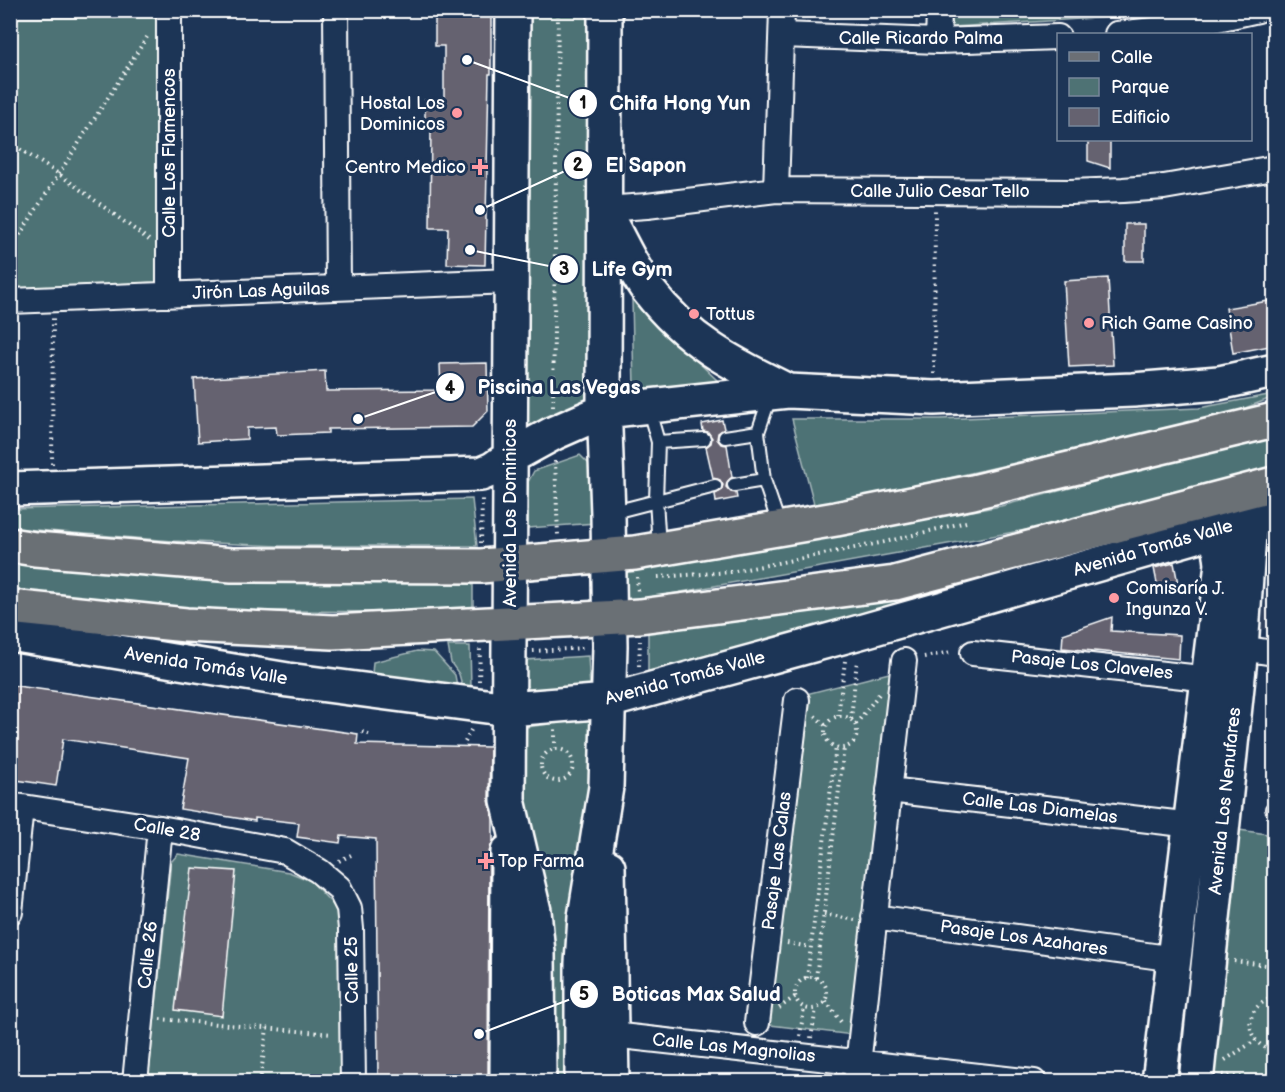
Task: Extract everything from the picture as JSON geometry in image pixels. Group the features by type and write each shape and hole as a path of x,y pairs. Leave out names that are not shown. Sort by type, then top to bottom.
{"main road":[{"name":"Avenida Los Dominicos","path":"507,1082 513,10"},
{"path":"605,10 604,411 608,514 635,559"},
{"path":"604,210 647,289 687,333 780,392"},
{"path":"10,489 482,474 554,433 604,411 648,405 780,392 934,398 1133,390 1219,383 1275,371"},
{"path":"10,545 232,565 510,565 635,559 781,528 973,492 1275,420"},
{"name":"Avenida Tomás Valle","path":"10,607 186,625 333,632 610,619 895,584 1275,483"},
{"name":"Avenida Tomás Valle","path":"10,634 288,680 509,709 608,701 1262,517"},
{"name":"Avenida Los Nenufares","path":"1196,1082 1241,648 1262,517"},
{"name":"Avenida Los Nenufares","path":"1159,1082 1210,678 1222,564 1220,547 1208,531"},
{"path":"612,1082 606,787 610,619 635,559"},
{"path":"582,1082 582,963 585,916 606,787"},
{"name":"Avenida Los Dominicos","path":"508,800 534,911 538,953 539,1082"}],"street":[{"name":"Calle Los Flamencos","path":"169,10 169,295"},
{"path":"336,10 338,288"},
{"path":"776,190 783,35 782,10"},
{"path":"938,41 939,10"},
{"path":"1126,33 1181,27 1258,10"},
{"name":"Calle Ricardo Palma","path":"783,35 938,41 1057,37"},
{"name":"Calle Julio Cesar Tello","path":"604,210 776,190 1070,192 1153,188 1275,168"},
{"name":"Jirón Las Aguilas","path":"10,301 511,281"},
{"path":"1241,648 1275,653"},
{"name":"Pasaje Los Claveles","path":"973,653 1210,678"},
{"path":"857,1072 904,661"},
{"name":"Pasaje Las Calas","path":"757,1023 797,700"},
{"name":"Calle Las Diamelas","path":"889,790 1192,825"},
{"path":"10,912 16,806"},
{"name":"Calle 28","path":"16,806 160,828 285,851 319,871"},
{"name":"Calle 26","path":"135,1082 160,828"},
{"name":"Calle 25","path":"319,871 339,888 348,908 351,929 354,1082"},
{"name":"Pasaje Los Azahares","path":"874,920 1175,959"},
{"name":"Calle Las Magnolias","path":"612,1035 803,1056 857,1072 1034,1082"}],"lane":[{"path":"780,392 758,432 764,480 781,528"},
{"path":"635,559 656,500 658,442 648,405"},
{"path":"725,437 758,432"},
{"path":"658,442 704,439"},
{"path":"734,485 764,480"},
{"path":"608,514 715,486"}],"path":[{"path":"558,10 554,433 558,535"},
{"path":"10,250 151,31"},
{"path":"10,143 59,174 169,255"},
{"path":"934,398 935,191"},
{"path":"52,450 53,300"},
{"path":"481,548 482,494"},
{"path":"635,559 638,600"},
{"path":"838,716 854,633"},
{"path":"851,718 854,633"},
{"path":"639,672 640,635"},
{"path":"479,683 480,644"},
{"path":"532,651 589,648"},
{"path":"904,661 954,652 973,653"},
{"path":"838,716 851,718 856,724 857,734 853,743 844,748 836,747 828,741 825,731 829,721 838,716"},
{"path":"555,718 555,749"},
{"path":"465,742 474,724"},
{"path":"362,732 372,735"},
{"path":"807,978 836,747"},
{"path":"816,978 844,748"},
{"path":"555,749 565,752 573,763 571,773 557,781 543,774 541,764 545,754 555,749"},
{"path":"824,914 874,920"},
{"path":"1230,961 1275,966"},
{"path":"803,1056 816,1009 826,1001 828,992 824,983 816,978 807,978 799,983 795,991 797,1000 804,1007 816,1009"},
{"path":"1275,998 1264,1001 1258,1006 1251,1019 1252,1034 1261,1046 1275,1051"},
{"path":"803,1056 804,1007"},
{"path":"159,1019 342,1035"},
{"path":"260,1082 267,1028"}],"shaded area":[{"path":"1274,549 1274,631 1262,629 1270,550"}],"green space":[{"path":"952,10 1177,11 952,27"},
{"path":"532,11 592,11 591,398 523,429 524,28"},
{"path":"158,17 158,282 11,289 10,18"},
{"path":"632,299 719,382 634,389"},
{"path":"1274,394 1274,397 1224,416 815,508 792,419 940,419 1199,408"},
{"path":"1274,435 1274,469 1092,518 626,602 624,572 1001,506"},
{"path":"580,455 592,467 596,523 528,528 527,484 534,471"},
{"path":"472,499 477,546 280,546 173,541 11,528 11,509"},
{"path":"11,558 134,574 473,582 473,613 212,610 58,597 11,590"},
{"path":"931,580 935,597 648,681 648,627 749,620"},
{"path":"448,646 470,646 471,686 462,685 459,674 451,663"},
{"path":"417,651 434,652 455,675 457,686 372,674 373,662"},
{"path":"588,656 590,687 532,692 523,682 525,660"},
{"path":"897,671 853,1035 762,1024 802,695"},
{"path":"591,718 592,793 571,1081 550,1081 523,813 520,728"},
{"path":"1232,829 1274,835 1274,1081 1206,1073"},
{"path":"178,854 289,872 311,881 335,907 346,937 343,1081 148,1082 171,862"}],"building":[{"path":"435,10 491,10 485,265 447,264 448,228 430,228 431,124 425,124 425,100 444,100 444,46 435,46"},
{"path":"1088,141 1110,141 1110,168 1088,161"},
{"path":"1125,224 1144,224 1144,261 1125,261"},
{"name":"Rich Game Casino","path":"1108,278 1113,365 1069,367 1064,281"},
{"path":"1275,300 1275,345 1233,353 1226,308"},
{"path":"487,363 488,411 472,427 328,429 328,433 277,435 276,427 247,428 247,439 198,442 194,379 325,371 326,391 441,390 440,364"},
{"path":"722,420 724,429 718,433 717,439 721,444 727,445 732,477 726,487 736,493 737,498 716,502 715,494 721,491 723,485 720,480 713,478 706,447 711,443 712,438 708,432 703,431 702,424"},
{"path":"1174,563 1179,589 1159,593 1154,568"},
{"path":"1112,617 1111,631 1180,635 1179,659 1062,648 1063,634"},
{"path":"10,685 358,734 357,744 490,747 489,800 493,819 493,842 489,852 488,1082 378,1082 376,839 341,836 340,843 297,837 299,823 255,818 255,821 180,809 189,758 63,739 56,786 10,779"},
{"path":"192,868 236,871 222,1016 175,1010"}],"place":[{"name":"Chifa Hong Yun","path":"467,60"},
{"name":"Hostal Los Dominicos","path":"457,113"},
{"name":"Centro Medico","path":"480,167"},
{"name":"El Sapon","path":"480,210"},
{"name":"Life Gym","path":"470,250"},
{"name":"Tottus","path":"694,314"},
{"name":"Rich Game Casino","path":"1089,323"},
{"name":"Piscina Las Vegas","path":"358,419"},
{"name":"Comisaría J. Ingunza V.","path":"1114,598"},
{"name":"Top Farma","path":"486,861"},
{"name":"Boticas Max Salud","path":"479,1034"}]}
